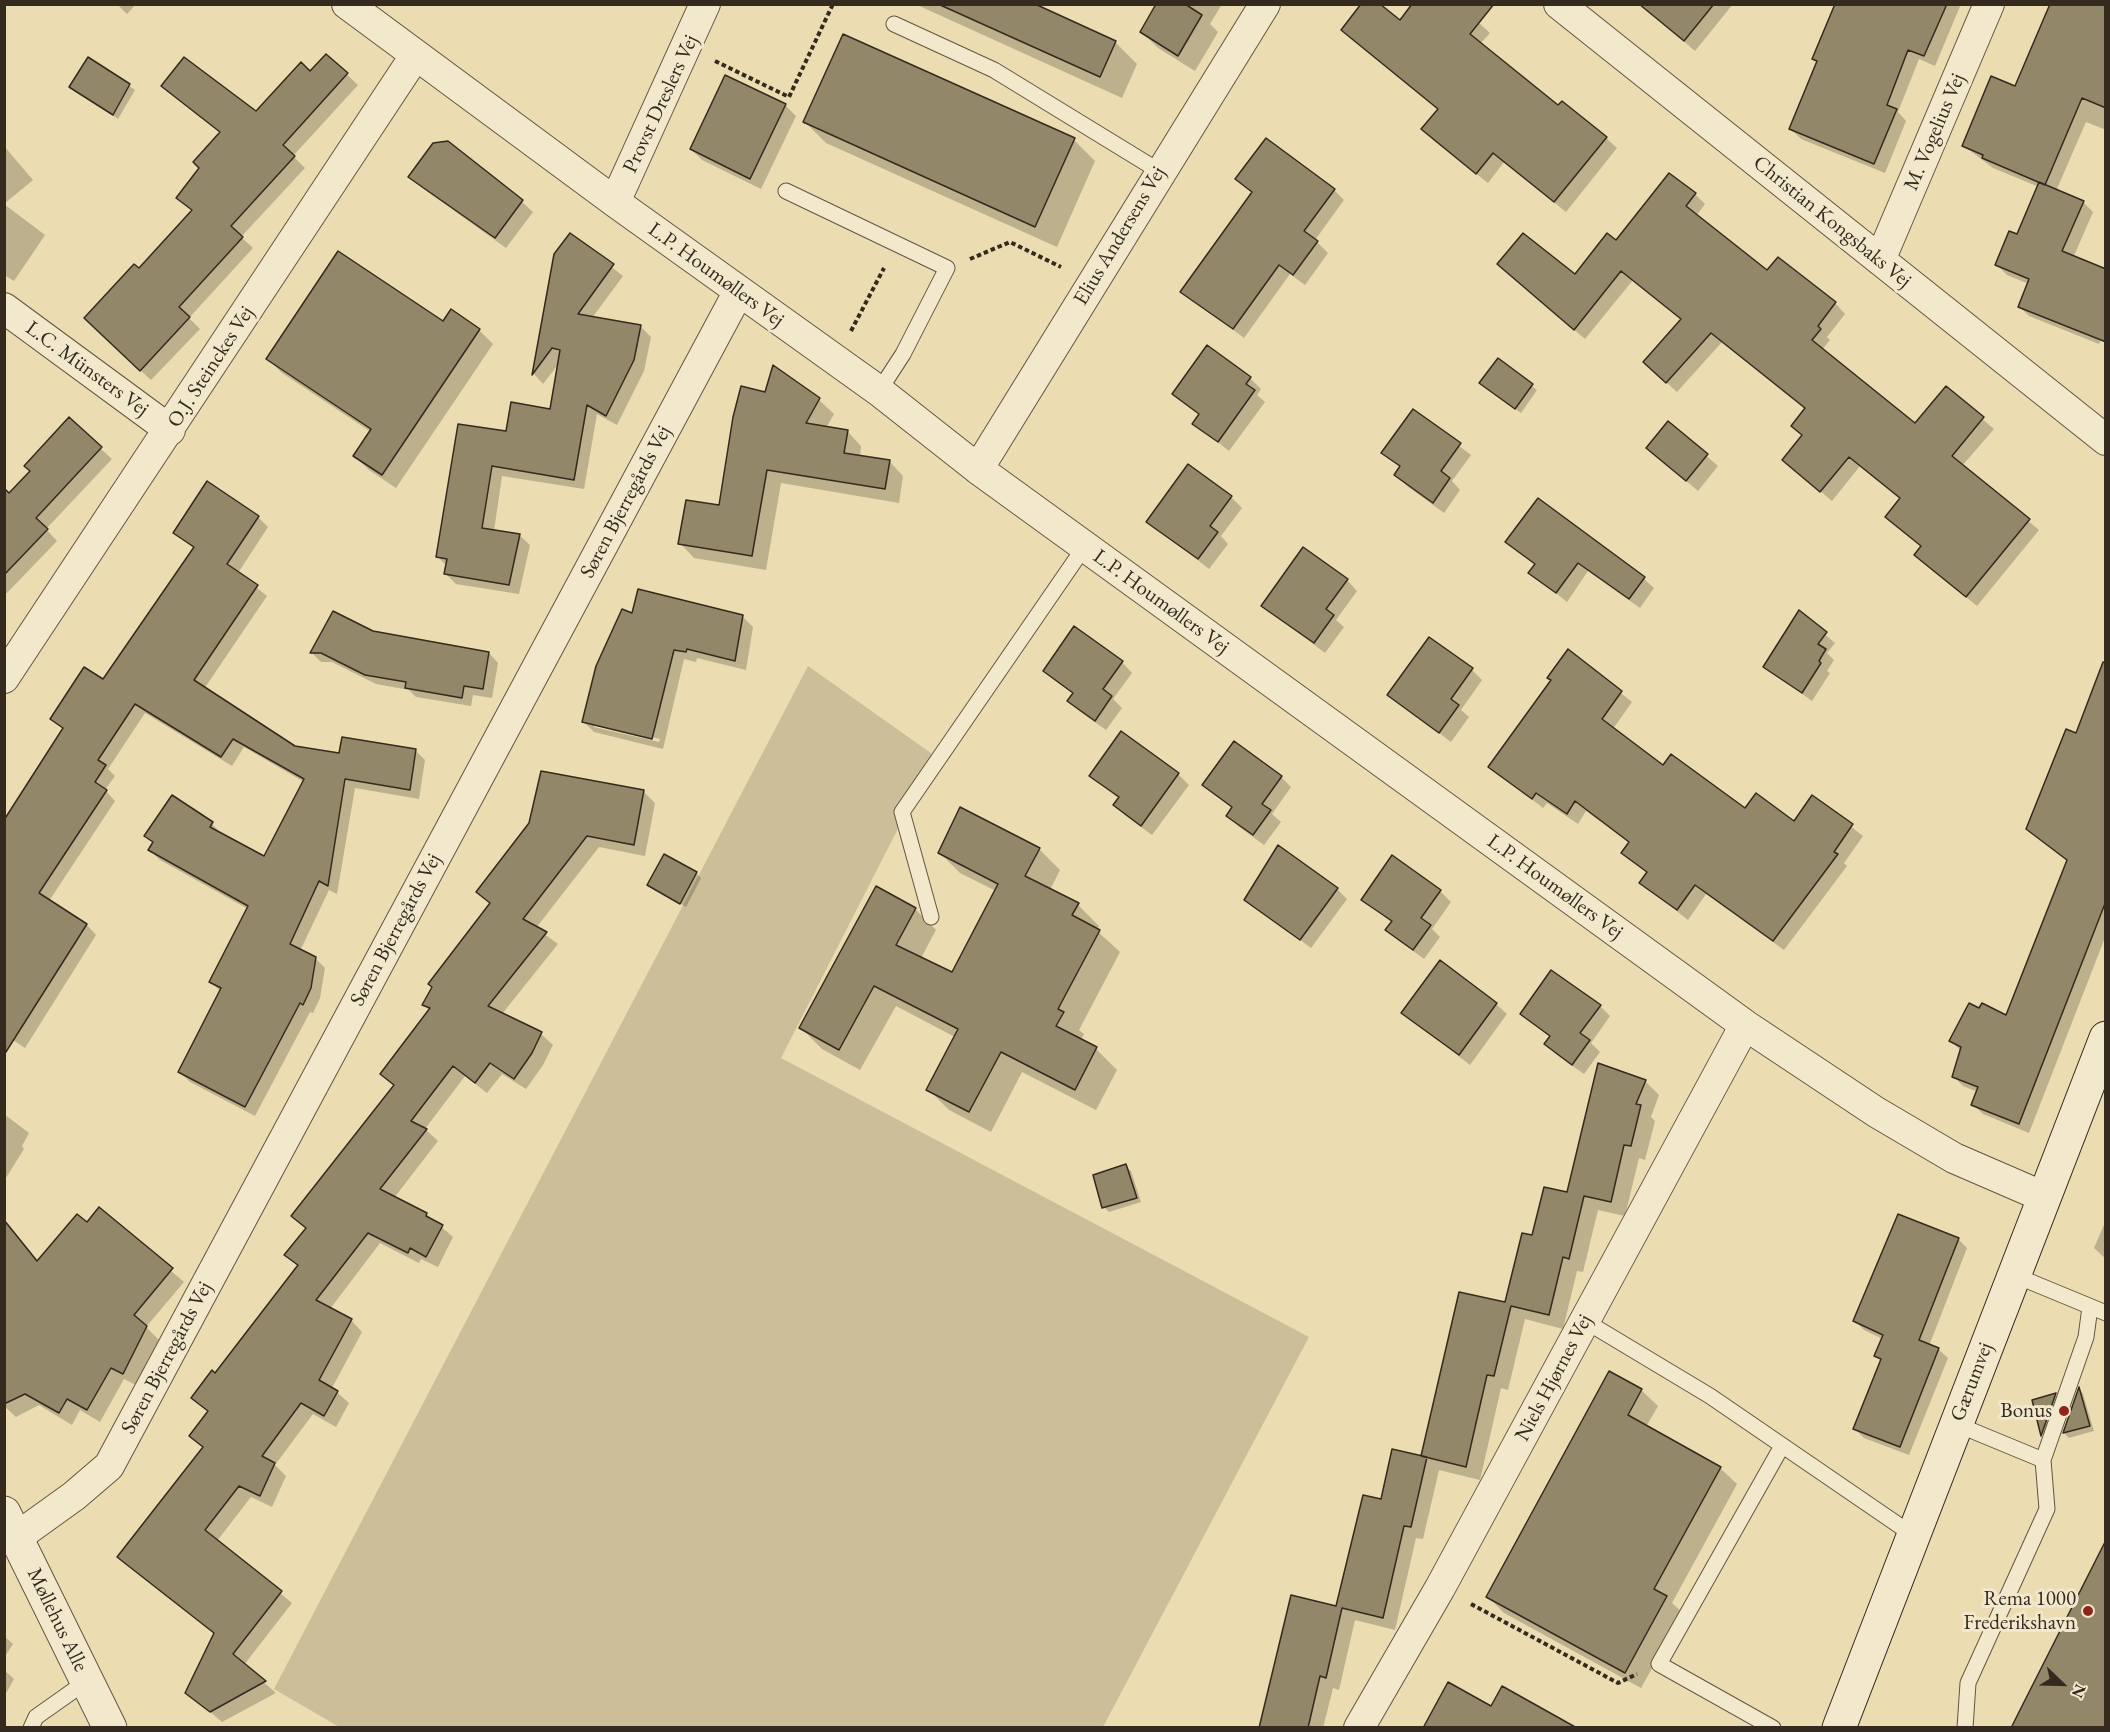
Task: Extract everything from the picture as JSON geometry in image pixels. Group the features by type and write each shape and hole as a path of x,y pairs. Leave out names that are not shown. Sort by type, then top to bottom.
{"main road":[{"name":"Gærumvej","path":"1839,1728 2106,1038"},
{"name":"Møllehus Alle","path":"10,1525 110,1728"}],"street":[{"name":"L.P. Houmøllers Vej","path":"347,4 615,202 879,391 978,469 1745,1025 1876,1113 1954,1158 2044,1197"},
{"name":"Provst Dreslers Vej","path":"615,202 705,4"},
{"name":"Elius Andersens Vej","path":"978,469 1159,171 1264,4"},
{"name":"Christian Kongsbaks Vej","path":"1559,4 2106,440"},
{"name":"M. Vogelius Vej","path":"1880,260 1989,4"},
{"name":"O.J. Steinckes Vej","path":"4,678 415,56"},
{"name":"Søren Bjerregårds Vej","path":"10,1525 74,1496 109,1466 739,291"},
{"name":"L.C. Münsters Vej","path":"4,308 170,429"},
{"name":"Niels Hjørnes Vej","path":"1359,1728 1440,1588 1745,1025"}],"lane":[{"path":"894,24 994,70 1159,171"},
{"path":"786,191 947,268 903,354 879,391"},
{"name":"L.P. Houmøllers Vej","path":"931,917 902,812 1085,546"},
{"path":"2014,1275 2106,1313"},
{"path":"1965,1728 1968,1683 2047,1509 2043,1460 2086,1337 2090,1306"},
{"path":"1585,1321 1710,1396 1913,1535"},
{"path":"1956,1424 2043,1460"},
{"path":"1773,1728 1659,1664 1782,1446"},
{"path":"31,1728 36,1717 87,1681"}],"path":[{"path":"687,47 789,97 833,4"},
{"path":"947,268 1010,242 1092,282"},
{"path":"835,360 897,244"},
{"path":"1440,1588 1618,1683 1659,1664"}],"shaded area":[{"path":"808,666 935,756 781,1058 1309,1337 1103,1727 341,1728 274,1689"}],"building":[{"path":"938,4 1035,4 1116,41 1100,77"},
{"path":"1156,4 1185,4 1202,15 1178,56 1140,32"},
{"path":"1361,4 1380,4 1400,20 1412,4 1494,4 1470,34 1558,105 1562,101 1607,137 1554,202 1493,153 1476,174 1421,129 1438,109 1341,30"},
{"path":"1639,4 1714,4 1684,41"},
{"path":"1835,4 1947,4 1924,56 1908,50 1887,105 1897,109 1874,164 1789,129 1817,61 1812,59"},
{"path":"2050,4 2106,4 2106,108 2082,98 2045,185 1982,158 1983,155 1962,146 1991,76 2015,86"},
{"path":"843,34 1075,138 1035,227 803,122"},
{"path":"326,54 348,73 283,145 295,156 231,226 243,237 179,307 190,317 140,371 84,318 134,264 139,268 192,210 176,198 199,168 193,162 220,132 161,86 184,57 256,111 301,62 310,71"},
{"path":"88,57 130,84 113,115 69,87"},
{"path":"725,75 786,104 750,179 690,149"},
{"path":"1266,138 1335,189 1304,231 1318,241 1293,275 1279,265 1233,329 1180,292 1252,192 1235,179"},
{"path":"448,141 523,200 495,238 408,177 433,143"},
{"path":"1669,173 1696,193 1686,206 1767,270 1778,257 1836,302 1818,326 1821,329 1812,340 1915,423 1946,386 1984,417 1952,456 2030,519 1966,597 1914,555 1921,546 1885,517 1900,498 1849,457 1820,492 1782,460 1802,435 1791,426 1805,408 1711,333 1666,383 1643,362 1681,319 1621,271 1574,330 1497,264 1523,233 1575,274 1607,233 1616,240"},
{"path":"2039,182 2084,201 2062,251 2106,269 2106,342 2018,307 2029,279 1995,265 2009,231 2017,234"},
{"path":"570,233 614,264 578,314 641,325 634,360 606,416 587,405 574,480 492,466 482,528 520,534 509,585 444,574 447,559 436,557 458,424 506,431 511,402 550,409 560,350 552,348 532,375 554,254"},
{"path":"338,251 443,321 451,309 480,329 382,475 353,456 371,429 266,359"},
{"path":"1207,345 1251,377 1246,384 1255,390 1218,442 1192,424 1199,414 1172,394"},
{"path":"1498,358 1533,384 1515,409 1479,383"},
{"path":"773,365 820,398 806,423 848,430 844,453 890,460 885,489 767,470 752,556 678,544 686,500 719,505 733,417 741,386 765,392"},
{"path":"1413,409 1461,443 1441,471 1450,478 1433,503 1394,475 1400,466 1381,453"},
{"path":"69,417 102,447 36,518 48,529 4,575 4,488 9,493 30,471 24,466"},
{"path":"1668,421 1708,454 1686,481 1646,448"},
{"path":"1188,464 1232,496 1210,526 1218,532 1198,559 1146,522"},
{"path":"207,481 259,516 227,564 258,585 194,680 295,746 339,753 342,737 416,749 410,790 345,779 328,886 319,881 290,944 316,957 311,988 303,1005 300,1003 245,1107 178,1072 221,988 209,982 248,906 148,850 153,842 144,836 172,795 213,822 210,827 264,856 304,779 233,739 221,757 135,704 98,760 106,765 95,782 107,790 39,893 87,924 4,1055 4,820 63,728 50,719 84,667 103,679 194,547 173,533"},
{"path":"1538,498 1645,577 1629,599 1578,563 1556,593 1528,573 1535,564 1505,542"},
{"path":"1303,547 1348,579 1326,609 1334,615 1314,643 1261,606"},
{"path":"638,589 743,615 735,661 687,649 686,652 674,650 652,739 582,722 596,666 622,609 632,613"},
{"path":"1799,610 1827,632 1818,644 1826,649 1819,661 1821,663 1802,693 1763,667"},
{"path":"333,611 373,631 489,652 483,689 464,686 462,698 405,688 406,682 365,675 321,653 310,653"},
{"path":"1074,626 1123,661 1103,689 1112,696 1095,721 1067,701 1073,693 1043,671"},
{"path":"1429,637 1473,668 1451,699 1459,705 1439,733 1387,695"},
{"path":"1568,649 1622,691 1602,719 1663,765 1671,754 1745,808 1756,793 1794,821 1812,795 1853,824 1834,852 1838,854 1773,941 1695,885 1677,910 1639,883 1647,872 1621,853 1629,842 1575,801 1567,814 1536,793 1532,799 1488,767 1551,680 1547,678"},
{"path":"2103,662 2106,663 2106,901 2019,1124 1971,1105 1978,1087 1952,1077 1961,1047 1949,1041 1969,1003 1979,1008 1982,1003 2006,1015 2067,860 2026,829 2066,729 2076,733"},
{"path":"1121,731 1179,773 1141,826 1113,805 1119,797 1089,776"},
{"path":"1234,741 1282,776 1262,804 1271,810 1253,835 1226,816 1232,807 1202,785"},
{"path":"541,771 644,790 634,845 587,836 523,919 547,932 488,1006 542,1032 532,1053 514,1079 490,1063 475,1083 453,1066 411,1121 427,1129 380,1189 427,1213 426,1216 443,1225 426,1257 410,1248 408,1253 368,1233 316,1300 352,1319 319,1380 338,1391 324,1416 301,1403 262,1456 275,1463 260,1496 239,1486 205,1530 282,1591 233,1654 266,1681 210,1712 185,1693 214,1633 117,1557 203,1447 189,1436 208,1411 191,1398 212,1370 215,1373 298,1265 284,1255 306,1228 291,1216 394,1085 380,1074 430,1008 422,1005 432,987 428,984 490,903 476,892 529,823"},
{"path":"960,807 1040,848 1025,876 1079,903 1072,915 1100,930 1058,1009 1064,1012 1056,1026 1097,1047 1075,1090 1001,1052 969,1112 926,1090 958,1029 874,986 839,1050 799,1028 876,886 916,908 896,945 952,972 998,884 938,853"},
{"path":"1278,845 1338,888 1300,940 1244,900"},
{"path":"664,854 697,872 680,904 647,885"},
{"path":"1392,855 1441,890 1421,918 1431,925 1413,950 1385,930 1392,921 1361,900"},
{"path":"1440,960 1497,1003 1459,1055 1401,1013"},
{"path":"1551,970 1601,1005 1580,1033 1590,1040 1572,1065 1544,1044 1550,1036 1520,1014"},
{"path":"1598,1063 1646,1080 1636,1104 1641,1105 1631,1146 1624,1145 1611,1202 1584,1196 1569,1259 1563,1257 1549,1315 1511,1306 1494,1376 1487,1375 1466,1467 1421,1456 1459,1292 1505,1302 1522,1233 1532,1235 1544,1187 1567,1192"},
{"path":"1126,1164 1137,1198 1102,1208 1093,1175"},
{"path":"99,1207 173,1268 134,1315 147,1326 123,1374 111,1368 87,1410 67,1399 59,1413 25,1394 4,1404 4,1220 37,1261 77,1214 87,1222"},
{"path":"1898,1214 1959,1238 1919,1340 1939,1348 1900,1447 1853,1429 1881,1359 1874,1356 1883,1335 1853,1321"},
{"path":"1609,1371 1642,1389 1628,1415 1721,1467 1654,1589 1667,1596 1625,1673 1486,1597"},
{"path":"2079,1387 2090,1426 2063,1433"},
{"path":"2056,1393 2041,1436 2032,1400"},
{"path":"1392,1449 1427,1457 1411,1527 1404,1526 1383,1618 1342,1608 1326,1678 1320,1676 1308,1728 1259,1728 1291,1595 1336,1606 1363,1495 1381,1499"},
{"name":"Rema 1000 Frederikshavn","path":"2106,1540 2106,1728 2011,1728 2021,1708"},
{"path":"1448,1682 1491,1706 1502,1686 1577,1728 1423,1728"}],"place":[{"name":"Bonus","path":"2064,1411"},
{"name":"Rema 1000 Frederikshavn","path":"2088,1611"}]}
